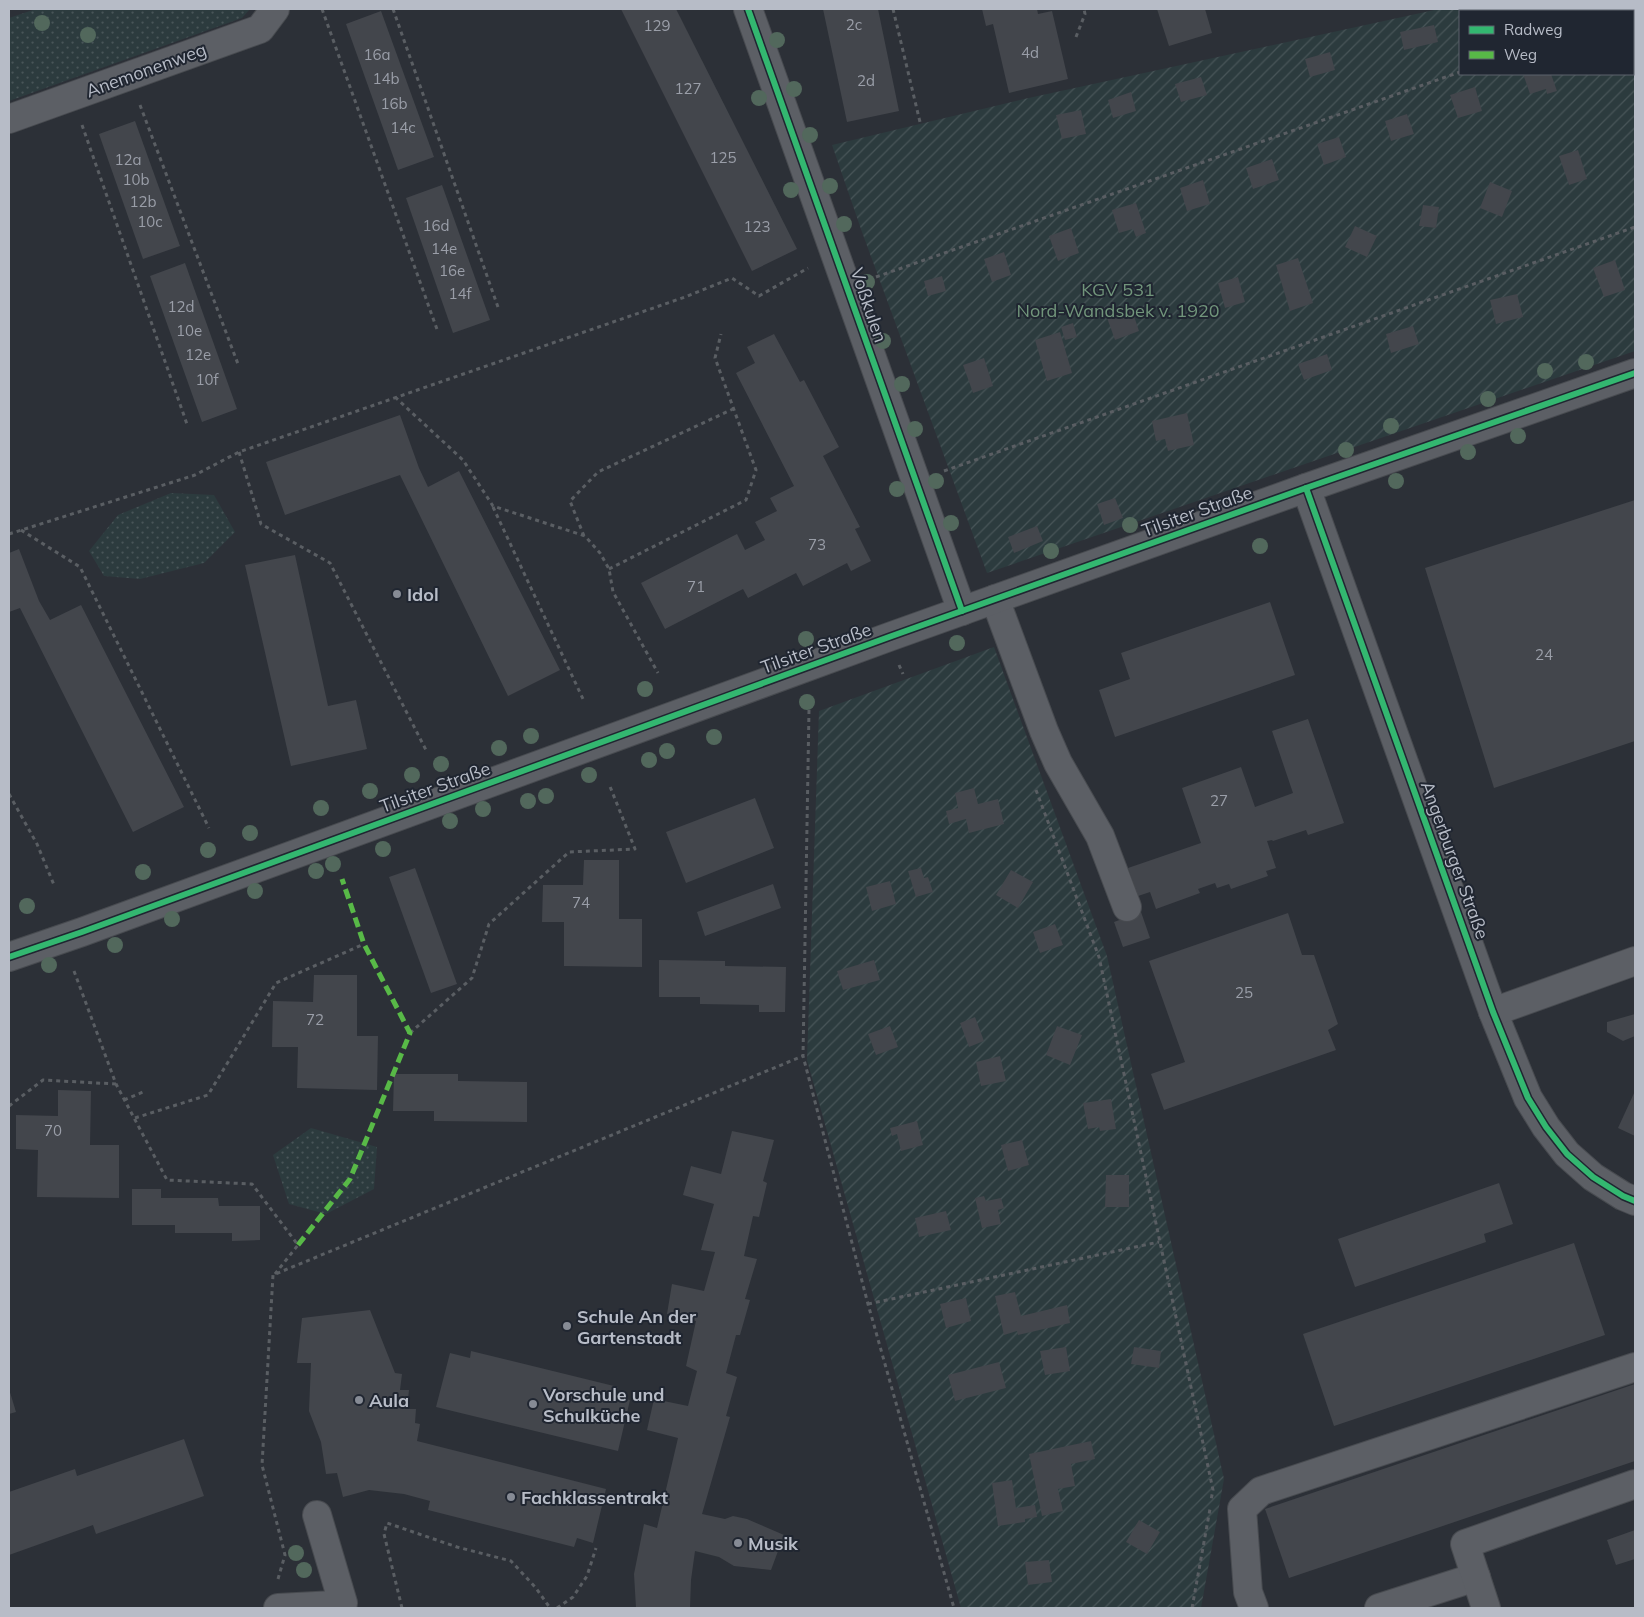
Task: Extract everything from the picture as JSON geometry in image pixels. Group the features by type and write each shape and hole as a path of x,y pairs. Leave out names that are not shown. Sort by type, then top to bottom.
{"street":[{"name":"Anemonenweg","path":"9,119 260,29 275,9"},
{"name":"Voßkulen","path":"748,9 962,611"},
{"name":"Tilsiter Straße","path":"9,957 995,599 1635,373"},
{"name":"Angerburger Straße","path":"1306,488 1493,1012 1528,1098 1546,1127 1567,1154 1594,1176 1623,1196 1635,1201"},
{"path":"995,599 1044,731 1058,763 1100,836 1127,907"},
{"path":"1493,1012 1635,961"},
{"path":"1254,1608 1248,1592 1242,1509 1261,1491 1635,1368"},
{"path":"1486,1608 1465,1544 1635,1484"},
{"path":"278,1608 335,1605 343,1602 317,1515"},
{"path":"1379,1608 1476,1576"}],"path":[{"path":"322,9 438,332"},
{"path":"393,9 499,310"},
{"path":"893,9 920,122"},
{"path":"1076,37 1085,14 1084,9"},
{"path":"873,278 1459,72"},
{"path":"129,76 238,364"},
{"path":"72,96 188,427"},
{"path":"939,472 1635,227"},
{"path":"9,534 195,475 239,452 685,298 732,278 759,296 810,267"},
{"path":"609,569 746,500 756,470 715,358 721,334"},
{"path":"395,397 463,460 492,506 584,699"},
{"path":"658,672 613,592 609,569 600,553 585,536 570,501 598,472 733,409"},
{"path":"239,452 261,524 330,563 427,752"},
{"path":"492,506 585,536"},
{"path":"21,529 80,567 209,828"},
{"path":"809,710 803,1056 868,1304 954,1608"},
{"path":"410,1033 472,978 489,924 569,852 635,849 609,784"},
{"path":"1034,784 1099,957 1213,1490 1192,1608"},
{"path":"9,794 37,844 54,885"},
{"path":"135,1118 208,1095 276,983 364,944"},
{"path":"74,971 116,1084 168,1180 252,1184 298,1245 274,1275 262,1465 286,1555 277,1582"},
{"path":"274,1275 803,1056"},
{"path":"9,1106 43,1080 116,1084"},
{"path":"124,1100 144,1092"},
{"path":"868,1304 1159,1242"},
{"path":"402,1608 384,1534 387,1523 457,1547 510,1561 536,1588 550,1608"},
{"path":"556,1608 573,1597 587,1576 596,1548"}],"green space":[{"path":"36,9 250,9 242,18 9,101 9,18"},
{"name":"KGV 531 Nord-Wandsbek v. 1920","path":"1439,9 1635,9 1635,351 987,573 832,145 1024,99"},
{"path":"171,493 214,495 235,532 204,563 140,579 104,576 89,551 118,515"},
{"path":"994,647 1107,956 1224,1479 1201,1608 961,1608 807,1060 819,711"},
{"path":"311,1128 377,1147 374,1189 326,1214 289,1204 273,1155"}],"building":[{"path":"621,9 676,9 797,249 752,271"},
{"path":"823,9 878,9 899,111 847,122"},
{"path":"982,9 1037,9 1038,14 1052,11 1068,79 1009,93 993,24 986,26"},
{"path":"1157,9 1205,9 1212,33 1169,46"},
{"path":"381,11 434,157 398,170 346,24"},
{"path":"1434,25 1438,42 1404,50 1400,32"},
{"path":"1635,29 1634,60 1634,30"},
{"path":"1330,52 1335,70 1310,77 1305,59"},
{"path":"1523,75 1551,75 1557,91 1547,94 1546,89 1530,94"},
{"path":"1201,77 1207,95 1181,102 1175,84"},
{"path":"1475,87 1482,111 1458,118 1450,95"},
{"path":"1131,92 1136,111 1113,118 1108,100"},
{"path":"1081,110 1086,134 1062,139 1056,115"},
{"path":"1407,114 1414,134 1391,141 1385,121"},
{"path":"135,121 180,246 143,259 99,134"},
{"path":"1339,137 1346,157 1324,165 1317,144"},
{"path":"1578,150 1587,179 1569,185 1559,156"},
{"path":"1272,159 1279,180 1253,189 1246,168"},
{"path":"1203,180 1210,204 1187,211 1180,188"},
{"path":"1490,182 1512,191 1502,217 1480,208"},
{"path":"442,185 490,320 453,333 406,198"},
{"path":"1136,203 1146,233 1136,237 1133,229 1119,233 1112,210"},
{"path":"1423,205 1439,207 1436,228 1419,226"},
{"path":"1355,226 1377,236 1367,257 1345,247"},
{"path":"1071,228 1079,253 1058,261 1049,236"},
{"path":"1004,252 1011,275 992,282 984,259"},
{"path":"1298,258 1313,303 1290,311 1276,265"},
{"path":"1615,260 1625,290 1604,297 1593,268"},
{"path":"185,263 237,409 202,422 150,276"},
{"path":"942,276 946,291 928,296 924,281"},
{"path":"1238,277 1245,302 1225,308 1218,283"},
{"path":"1517,294 1523,317 1496,324 1490,300"},
{"path":"1131,307 1139,331 1115,340 1106,315"},
{"path":"1073,323 1077,337 1065,340 1061,327"},
{"path":"1413,326 1419,344 1391,353 1386,334"},
{"path":"1060,332 1072,373 1047,381 1035,340"},
{"path":"774,334 800,382 804,380 839,447 823,456 860,527 855,529 871,561 851,571 847,563 803,586 796,573 748,598 743,589 665,629 641,583 737,534 745,550 765,540 755,522 777,511 770,498 794,486 736,373 755,363 747,347"},
{"path":"1327,354 1332,370 1304,380 1298,364"},
{"path":"984,358 993,386 973,393 963,365"},
{"path":"1187,413 1194,445 1168,451 1165,439 1156,441 1152,421"},
{"path":"400,415 419,468 428,487 459,471 560,670 508,696 400,475 285,515 266,462"},
{"path":"1115,498 1123,518 1104,525 1097,504"},
{"path":"1635,500 1635,741 1494,788 1425,568"},
{"path":"1037,526 1043,541 1014,553 1008,537"},
{"path":"19,549 39,601 50,620 81,605 184,807 133,832 20,608 9,612 9,553"},
{"path":"295,555 328,706 356,700 367,749 291,766 245,565"},
{"path":"1270,602 1295,675 1115,737 1099,690 1130,679 1121,653"},
{"path":"1308,719 1344,823 1308,835 1306,830 1273,841 1267,841 1276,868 1266,871 1268,876 1231,889 1229,884 1217,888 1215,883 1198,889 1200,893 1156,909 1150,892 1138,896 1128,868 1201,843 1182,788 1241,767 1255,807 1293,793 1272,731"},
{"path":"974,788 978,804 998,799 1004,824 969,833 966,819 949,824 946,811 958,808 955,793"},
{"path":"755,798 774,848 686,883 666,832"},
{"path":"584,860 619,860 619,919 642,919 642,967 564,966 564,922 542,922 543,885 583,885"},
{"path":"415,868 457,984 431,993 389,877"},
{"path":"921,868 924,878 928,877 933,892 916,897 908,871"},
{"path":"1011,870 1033,882 1018,908 996,895"},
{"path":"890,881 896,904 872,911 866,887"},
{"path":"773,884 781,908 705,936 697,912"},
{"path":"1141,912 1150,938 1123,947 1114,922"},
{"path":"1288,913 1302,955 1314,955 1338,1024 1328,1030 1336,1050 1164,1110 1151,1074 1185,1062 1149,961"},
{"path":"1055,924 1063,945 1040,953 1033,932"},
{"path":"659,960 725,961 725,966 786,967 785,1012 759,1012 759,1005 700,1004 700,997 659,997"},
{"path":"874,960 880,980 843,990 837,971"},
{"path":"314,975 357,975 357,1036 378,1036 377,1090 297,1088 298,1047 272,1047 273,1001 313,1002"},
{"path":"1635,1014 1635,1036 1623,1041 1607,1032 1607,1022"},
{"path":"975,1017 984,1041 969,1047 960,1023"},
{"path":"890,1026 898,1047 876,1055 868,1034"},
{"path":"1057,1026 1082,1035 1070,1065 1046,1055"},
{"path":"1000,1056 1006,1081 981,1086 976,1062"},
{"path":"394,1074 458,1074 458,1081 527,1082 527,1122 434,1121 434,1111 393,1111"},
{"path":"58,1090 91,1091 90,1145 119,1145 119,1198 37,1197 38,1150 16,1149 16,1115 58,1116"},
{"path":"1635,1091 1635,1136 1618,1128"},
{"path":"1111,1099 1116,1129 1100,1131 1099,1127 1088,1129 1083,1103"},
{"path":"917,1121 923,1145 901,1151 897,1134 892,1136 890,1128"},
{"path":"732,1131 774,1140 763,1181 767,1183 759,1217 753,1216 744,1256 757,1259 745,1299 750,1300 740,1335 736,1335 726,1373 737,1377 726,1416 730,1417 702,1514 725,1519 733,1516 747,1519 784,1535 771,1570 734,1566 719,1557 695,1551 690,1608 636,1608 634,1574 644,1524 657,1528 678,1438 647,1430 654,1399 688,1406 697,1371 686,1366 696,1321 667,1314 672,1284 704,1291 715,1252 701,1250 714,1204 683,1195 691,1166 721,1174"},
{"path":"1022,1140 1029,1165 1008,1171 1001,1145"},
{"path":"1106,1175 1129,1175 1129,1207 1105,1207"},
{"path":"1499,1183 1513,1224 1484,1234 1486,1242 1355,1287 1338,1239"},
{"path":"132,1189 161,1189 161,1198 218,1198 219,1206 260,1206 260,1240 232,1241 232,1233 175,1233 175,1225 132,1225"},
{"path":"984,1196 986,1201 1001,1198 1004,1208 998,1210 1001,1224 982,1228 975,1198"},
{"path":"946,1211 951,1230 919,1237 915,1218"},
{"path":"1574,1243 1605,1335 1334,1426 1303,1334"},
{"path":"1015,1292 1021,1316 1067,1305 1070,1323 1018,1335 1017,1331 1004,1335 995,1296"},
{"path":"966,1298 971,1321 946,1328 940,1304"},
{"path":"370,1310 395,1373 402,1374 400,1390 409,1390 407,1409 416,1409 415,1423 420,1424 417,1441 606,1489 593,1543 577,1538 574,1547 428,1510 430,1501 404,1494 369,1490 343,1497 337,1473 326,1474 321,1442 309,1411 311,1363 297,1363 302,1318"},
{"path":"1066,1347 1070,1371 1045,1375 1040,1351"},
{"path":"1134,1347 1161,1351 1159,1368 1131,1364"},
{"name":"Vorschule und Schulküche","path":"471,1351 618,1387 616,1397 630,1400 618,1451 436,1407 450,1353 470,1358"},
{"path":"999,1362 1006,1388 955,1401 948,1375"},
{"path":"1635,1384 1635,1461 1289,1578 1265,1509"},
{"path":"9,1389 16,1412 9,1414"},
{"path":"184,1439 204,1496 96,1534 93,1525 9,1555 9,1492 75,1469 77,1476"},
{"path":"1091,1441 1095,1459 1071,1464 1075,1486 1058,1489 1063,1511 1042,1516 1029,1454"},
{"path":"1012,1480 1016,1508 1035,1505 1037,1517 1025,1519 1025,1522 998,1526 992,1483"},
{"path":"1139,1520 1160,1532 1147,1554 1126,1542"},
{"path":"1635,1530 1635,1559 1616,1565 1607,1540"},
{"path":"1049,1560 1052,1582 1028,1585 1025,1562"}],"marked path":[{"path":"298,1245 350,1179 410,1033 364,944 342,879"}],"cycle path":[{"path":"748,9 962,611"},
{"path":"9,957 889,637 1635,373"},
{"path":"1306,488 1493,1012 1528,1098 1546,1127 1567,1154 1593,1177 1623,1196 1635,1201"}],"place":[{"name":"Idol","path":"397,594"},
{"name":"Schule An der Gartenstadt","path":"567,1326"},
{"name":"Aula","path":"359,1400"},
{"name":"Vorschule und Schulküche","path":"533,1404"},
{"name":"Fachklassentrakt","path":"511,1497"},
{"name":"Musik","path":"738,1543"}]}
